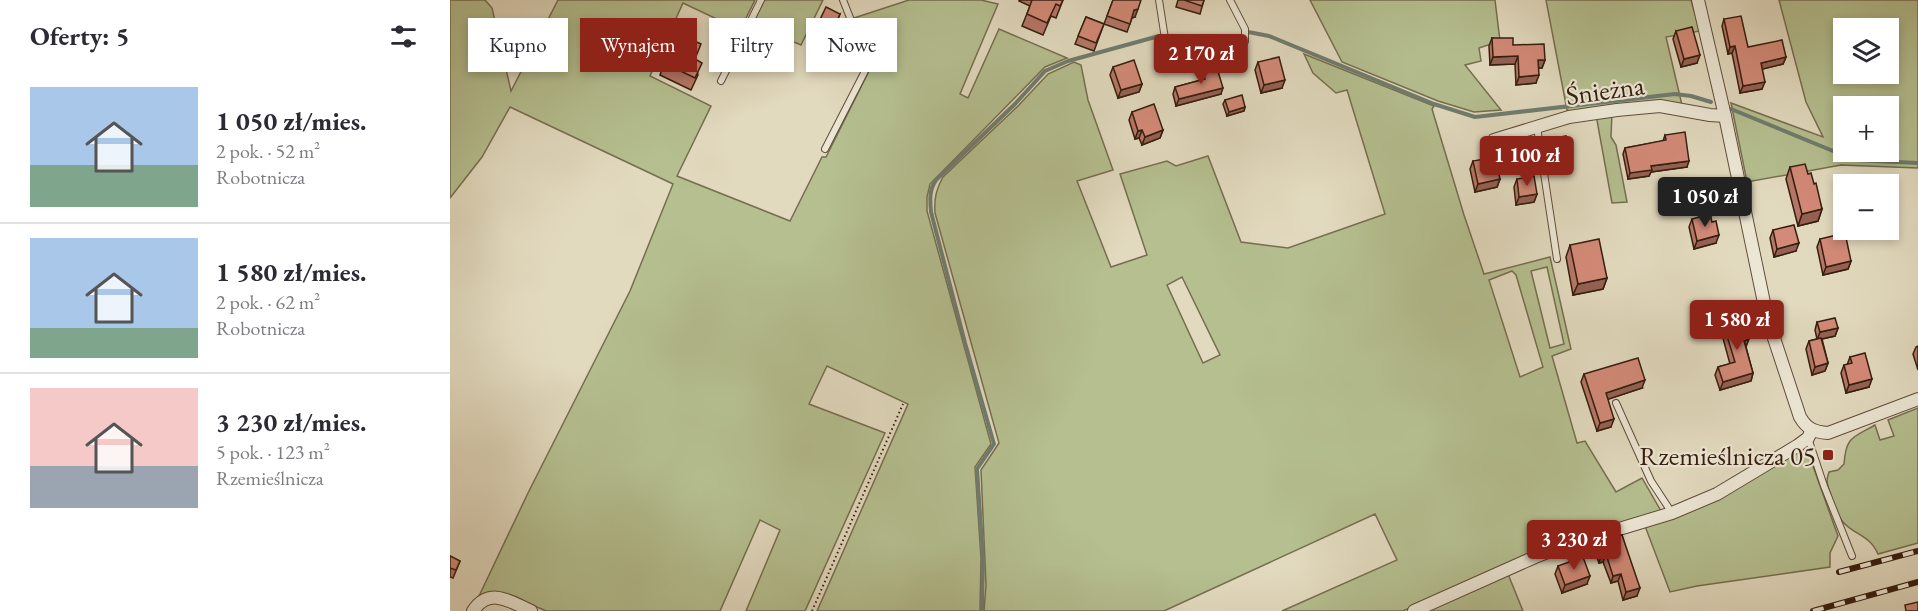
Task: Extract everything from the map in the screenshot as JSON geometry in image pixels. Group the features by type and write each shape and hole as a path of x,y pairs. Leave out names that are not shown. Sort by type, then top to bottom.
{"street":[{"path":"1698,0 1767,317 1800,417 1812,433"},
{"name":"Śnieżna","path":"1494,140 1569,117 1660,106 1725,116"},
{"path":"1414,611 1535,556 1672,513 1717,494 1797,446 1812,433 1835,432 1918,399"},
{"path":"473,611 482,601 495,597 508,600 531,611"}],"lane":[{"path":"721,81 761,0"},
{"path":"825,149 866,69 856,33 843,0"},
{"path":"1159,0 1166,45"},
{"path":"1230,0 1245,29 1245,41"},
{"path":"1537,126 1557,259"},
{"path":"1616,403 1651,481 1672,513"},
{"path":"1812,433 1824,486 1852,556"}],"path":[{"path":"812,611 903,404"}],"green space":[{"path":"450,0 485,0 492,8 494,18 468,18 468,72 507,72 511,91 521,72 568,72 568,18 549,18 558,0 755,0 746,18 715,18 683,3 676,18 580,18 580,72 652,72 650,76 711,106 677,176 790,221 822,157 826,157 868,72 897,72 897,18 854,18 909,0 981,0 998,4 960,94 968,98 999,29 1067,58 1045,67 930,184 927,197 927,211 991,444 975,467 981,558 980,611 817,611 908,404 827,366 809,404 885,433 805,611 746,611 780,530 760,520 720,611 546,611 512,596 490,593 479,596 630,291 673,184 510,107 482,157 450,198"},
{"path":"764,0 823,0 814,18 806,18 806,35 801,45 794,42 794,18 755,18"},
{"path":"1310,0 1495,0 1500,41 1479,48 1481,61 1465,65 1501,110 1474,112 1438,101 1342,62"},
{"path":"1546,0 1691,0 1700,31 1666,37 1682,105 1572,113 1567,110"},
{"path":"1779,0 1918,0 1918,168 1841,165 1747,182 1731,103 1823,137 1806,102"},
{"path":"1304,54 1434,106 1432,109 1484,274 1550,257 1571,349 1552,356 1577,443 1585,441 1616,492 1642,478 1661,511 1567,538 1403,611 1282,611 1397,560 1375,514 1164,611 984,611 986,585 981,470 999,443 935,213 936,195 943,177 1018,106 1048,74 1074,62 1081,65 1088,100 1113,170 1077,181 1111,267 1147,255 1120,174 1167,161 1176,166 1208,156 1241,242 1288,248 1385,214 1347,90 1336,93 1313,73","holes":["1547,267 1564,344 1550,348 1531,271","1512,271 1516,275 1543,367 1520,377 1489,280","1182,277 1220,355 1203,363 1167,285"]},
{"path":"1612,113 1611,137 1616,145 1627,202 1612,203 1596,115"},
{"path":"1918,408 1918,543 1878,554 1866,539 1848,527 1841,519 1829,490 1827,481 1829,472 1838,470 1844,464 1849,443 1856,436 1875,425 1880,440 1894,436 1888,420"},
{"path":"1802,450 1809,455 1838,536 1830,553 1830,567 1670,592 1645,526"},
{"path":"1508,574 1523,611 1425,611"}],"building":[{"path":"1032,0 1063,0 1060,6 1056,4 1047,23 1027,14"},
{"path":"1113,0 1141,0 1138,9 1134,10 1130,24 1107,16"},
{"path":"1184,0 1204,0 1202,6"},
{"path":"826,7 840,14 838,18 821,18"},
{"path":"1741,16 1748,47 1782,40 1786,57 1761,63 1765,82 1743,86 1735,46 1730,47 1724,19"},
{"path":"1086,17 1104,24 1096,43 1078,36"},
{"path":"1692,27 1700,55 1684,59 1676,31"},
{"path":"1492,38 1513,38 1513,45 1544,44 1545,60 1538,60 1539,75 1519,77 1518,56 1493,57"},
{"path":"697,42 701,44 697,54"},
{"path":"1279,57 1285,80 1264,85 1258,62"},
{"path":"697,60 702,63 695,78 683,72 697,72"},
{"path":"1134,60 1142,84 1121,90 1113,67"},
{"path":"1217,68 1223,88 1179,99 1175,87 1205,79 1203,72"},
{"path":"1242,95 1245,107 1229,112 1225,100"},
{"path":"1154,104 1163,130 1145,137 1142,130 1138,131 1132,112"},
{"path":"1685,132 1689,161 1651,166 1652,170 1630,173 1625,148 1666,140 1665,135"},
{"path":"1566,136 1571,162 1555,165 1551,139"},
{"path":"1495,157 1500,179 1478,184 1473,161"},
{"path":"1805,164 1808,174 1811,173 1814,184 1816,183 1822,209 1802,214 1790,167"},
{"path":"1534,176 1537,194 1519,197 1517,179"},
{"path":"1710,214 1712,222 1716,221 1719,235 1697,241 1692,219"},
{"path":"1794,225 1799,243 1777,249 1773,230"},
{"path":"1833,236 1833,240 1846,240 1851,261 1826,267 1820,239"},
{"path":"1599,239 1607,278 1578,284 1570,245"},
{"path":"1742,317 1749,339 1744,341 1753,373 1723,382 1718,367 1735,362 1723,323"},
{"path":"1835,318 1838,328 1820,332 1817,322"},
{"path":"1821,338 1828,363 1815,367 1809,341"},
{"path":"1865,353 1872,379 1849,385 1844,365 1852,363 1850,357"},
{"path":"1638,358 1645,380 1606,393 1614,419 1600,423 1584,374"},
{"path":"1622,535 1640,588 1626,592 1621,574 1613,576 1606,554 1601,556 1597,543"},
{"path":"450,556 460,561 456,570 450,568"},
{"path":"1583,557 1590,576 1565,585 1558,566"},
{"path":"1918,602 1918,611 1906,611 1905,605"}],"waterway":[{"path":"1243,31 1269,36 1434,104 1475,117 1675,94 1711,102"},
{"path":"982,611 983,560 977,469 994,444 931,212 932,188 936,180 1015,104 1045,71 1068,61 1159,36"},
{"path":"1731,109 1855,160 1918,163"}],"railway":[{"path":"1839,572 1918,551"},
{"path":"1813,611 1918,582"}],"place":[{"name":"Rzemieślnicza 05","path":"1828,455"}]}
